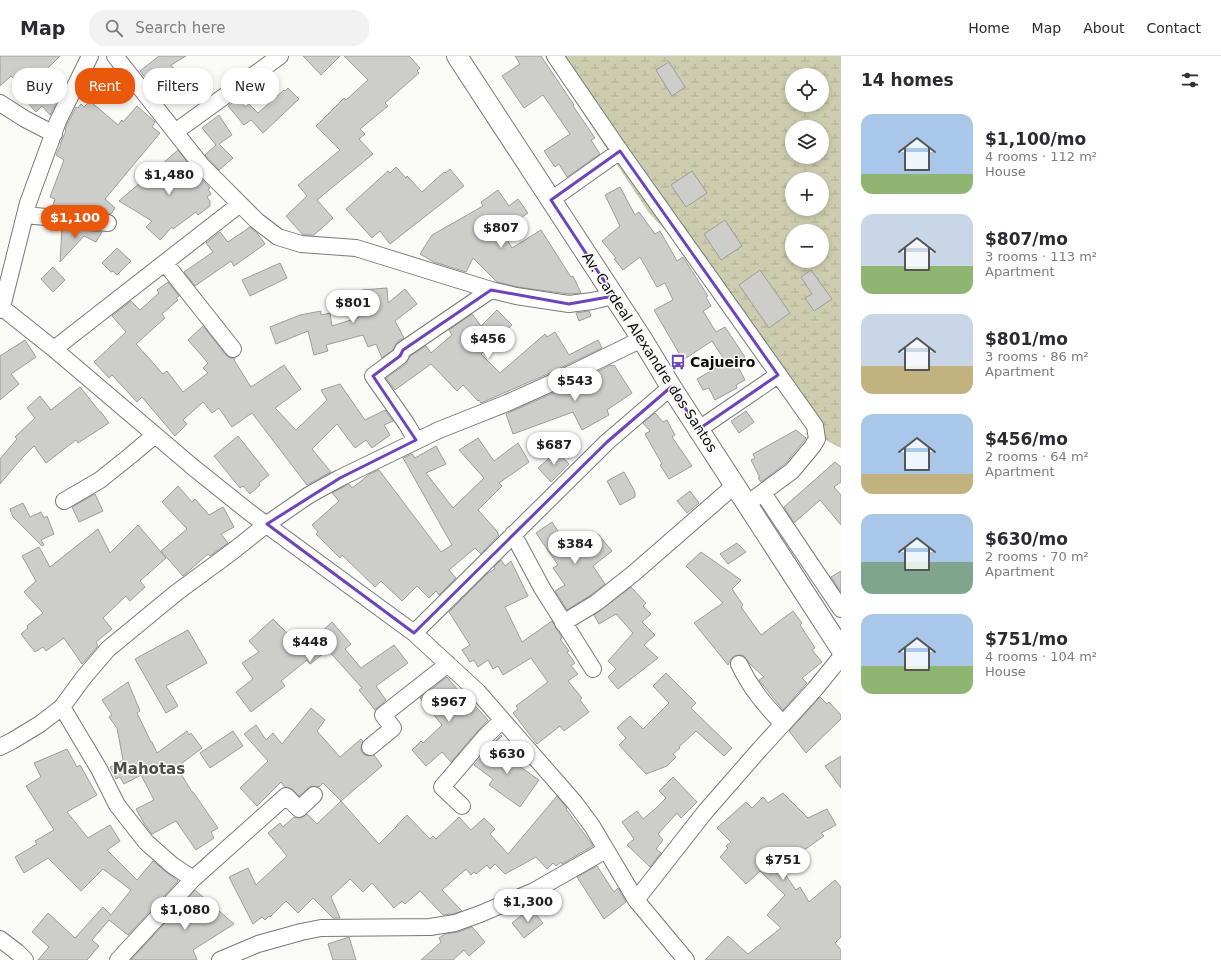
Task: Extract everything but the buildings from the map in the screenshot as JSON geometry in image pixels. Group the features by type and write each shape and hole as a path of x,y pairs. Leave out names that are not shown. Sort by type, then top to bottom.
{"street":[{"path":"90,56 58,121 28,202 1,308 54,349 155,435 249,512 414,633 478,692 575,803 592,826 636,900 686,960"},
{"path":"115,56 202,166 256,221 278,237 302,244 356,248 491,290 516,296 570,304 614,296"},
{"path":"175,132 280,56"},
{"name":"Av. Cardeal Alexandre dos Santos","path":"457,56 642,339 671,387 747,504 835,625 841,649"},
{"path":"555,56 620,151 815,426 817,439 792,471 747,504"},
{"path":"0,103 25,119 54,134"},
{"path":"551,200 620,151"},
{"path":"54,349 240,204"},
{"path":"25,215 108,223"},
{"path":"165,263 233,349"},
{"path":"416,440 373,376 400,356 403,350 491,290"},
{"path":"0,747 40,724 62,707 84,677 108,649 176,593 267,524 310,495 340,478 416,440 535,391 642,339"},
{"path":"699,429 778,375"},
{"path":"414,633 607,442 671,387"},
{"path":"64,501 100,480 155,435"},
{"path":"563,623 596,603 634,573 735,484"},
{"path":"763,493 841,609"},
{"path":"513,534 542,588 593,670"},
{"path":"636,900 705,812 815,689 841,657"},
{"path":"370,747 393,728 383,714 448,664"},
{"path":"738,664 755,693 783,724"},
{"path":"62,707 99,769 117,804 146,842 172,865 193,879"},
{"path":"462,806 442,788 484,738 502,720"},
{"path":"118,960 193,879 286,796 299,809 314,795"},
{"path":"220,960 258,944 308,930 321,928 430,927 455,923 534,891 606,850"},
{"path":"0,939 25,960"}],"highlighted area":[{"path":"620,151 778,375 699,429 671,387 607,442 414,633 267,524 340,478 416,440 373,376 400,356 403,350 491,290 569,304 614,296 551,200"}],"green space":[{"path":"545,56 841,56 841,448 827,441 752,322 649,213"}],"place":[{"name":"Cajueiro","path":"678,362"}],"district":[{"name":"Mahotas","path":"149,769"}]}
